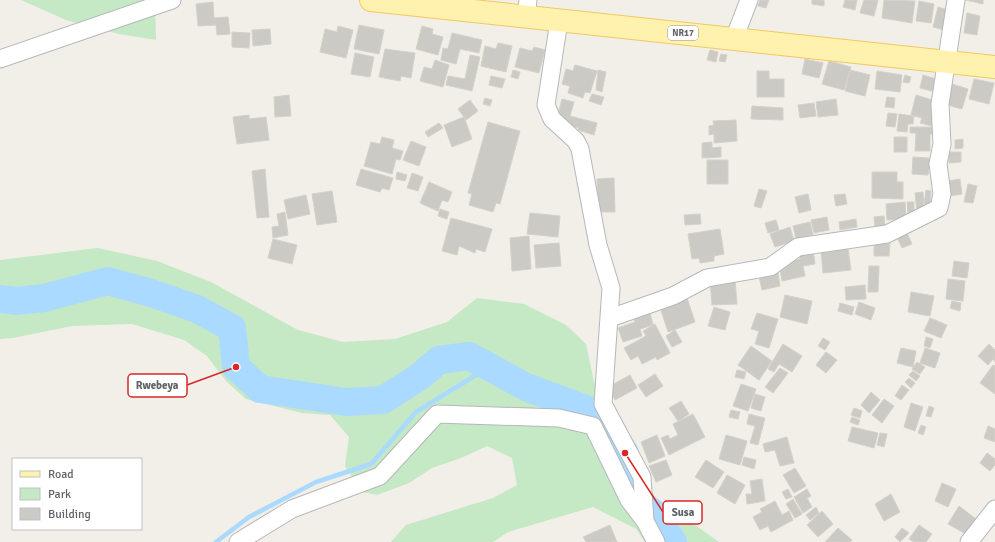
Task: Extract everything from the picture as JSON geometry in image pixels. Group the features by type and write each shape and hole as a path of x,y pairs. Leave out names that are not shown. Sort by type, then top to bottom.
{"main road":[{"name":"NR17","path":"372,0 527,8 559,20 995,67"}],"street":[{"path":"0,59 172,0"},
{"path":"734,39 750,0"},
{"path":"610,318 673,296 707,278 770,267 798,248 887,234 939,208 942,194 938,164 942,144 940,104 956,0"},
{"path":"559,20 546,105 552,120 576,141 580,149 598,245 610,288 610,318 603,404 642,477 645,521"},
{"path":"238,542 292,509 380,476 437,414 559,418 593,426 629,500 645,521 656,542"},
{"path":"969,542 995,509"}],"green space":[{"path":"21,0 155,0 156,40 119,34 66,20"},
{"path":"98,248 157,261 211,282 298,330 343,342 395,339 447,322 477,298 524,304 566,325 586,344 594,382 613,410 650,488 663,510 673,517 695,525 719,542 645,542 636,529 593,507 508,532 493,542 391,542 406,525 493,498 517,485 512,458 487,446 461,458 432,468 409,483 377,495 362,492 345,466 349,437 330,415 302,413 246,399 226,381 207,356 184,340 132,324 72,326 13,338 0,339 0,260"}],"building":[{"path":"760,0 769,0 766,8 758,6"},
{"path":"812,0 824,0 824,6 812,4"},
{"path":"845,0 857,0 855,10 843,7"},
{"path":"864,0 878,0 874,16 860,13"},
{"path":"884,0 915,1 912,23 882,18"},
{"path":"966,0 983,0 983,4"},
{"path":"919,1 934,4 931,23 916,21"},
{"path":"213,2 214,18 228,17 230,34 217,35 216,25 198,26 196,4"},
{"path":"938,7 948,10 944,30 933,27"},
{"path":"967,13 980,16 977,35 964,33"},
{"path":"359,25 384,30 379,54 354,49"},
{"path":"338,26 353,30 346,58 320,52 325,29 337,32"},
{"path":"422,26 433,29 432,34 443,37 438,55 416,49"},
{"path":"270,29 271,44 253,46 252,30"},
{"path":"232,32 250,33 249,48 232,47"},
{"path":"452,33 482,40 479,53 460,49 456,64 441,60 443,48 448,49"},
{"path":"498,43 512,46 506,72 481,66 485,46 496,49"},
{"path":"534,47 545,50 539,73 515,67 520,48 532,51"},
{"path":"385,49 415,53 411,78 401,76 400,81 379,77"},
{"path":"710,50 718,52 716,62 707,60"},
{"path":"355,53 374,57 370,77 351,74"},
{"path":"721,54 727,55 725,62 719,61"},
{"path":"470,55 480,57 472,91 446,85 448,76 465,79"},
{"path":"805,59 823,63 819,78 802,74"},
{"path":"435,60 449,65 443,87 420,81 424,67 432,69"},
{"path":"829,61 851,67 844,90 822,84"},
{"path":"575,65 597,71 590,93 585,92 583,98 568,93 570,86 562,84 566,69 573,71"},
{"path":"513,70 520,72 518,79 511,77"},
{"path":"598,70 606,72 602,92 596,90"},
{"path":"850,70 870,75 865,96 845,91"},
{"path":"757,71 769,71 769,79 784,79 784,97 757,97"},
{"path":"877,71 902,75 900,92 875,89"},
{"path":"905,75 911,77 909,83 903,82"},
{"path":"923,75 943,81 940,93 920,88"},
{"path":"491,76 505,79 502,88 489,85"},
{"path":"974,79 994,83 989,104 969,99"},
{"path":"946,82 968,89 962,109 940,103"},
{"path":"592,94 604,97 601,105 589,101"},
{"path":"289,95 291,116 275,117 274,97"},
{"path":"916,95 939,102 932,126 920,123 922,118 911,115"},
{"path":"887,97 895,98 894,108 885,107"},
{"path":"485,98 492,100 490,106 483,104"},
{"path":"562,99 574,102 570,116 597,123 594,135 578,130 579,128 556,122"},
{"path":"836,99 838,115 818,117 816,102"},
{"path":"470,100 478,111 466,120 458,109"},
{"path":"814,103 816,116 800,118 798,105"},
{"path":"752,106 783,108 783,120 751,119"},
{"path":"888,113 897,114 895,127 886,126"},
{"path":"899,114 914,116 913,124 908,124 907,132 897,131"},
{"path":"249,115 249,119 266,117 269,140 237,144 233,117"},
{"path":"464,117 472,139 452,147 444,125"},
{"path":"736,120 737,141 714,143 714,134 709,135 709,126 714,125 713,121"},
{"path":"488,122 520,131 500,204 496,203 493,212 469,205 472,194 468,193"},
{"path":"439,123 443,128 428,137 425,132"},
{"path":"910,127 934,127 934,134 930,134 930,151 915,151 916,133 910,133"},
{"path":"382,137 394,140 392,148 403,151 400,160 396,159 392,174 364,166 371,142 380,144"},
{"path":"894,137 907,137 907,152 894,152"},
{"path":"963,139 963,148 955,149 955,140"},
{"path":"411,141 426,147 419,166 403,160"},
{"path":"712,142 712,148 721,147 721,157 702,158 702,143"},
{"path":"949,152 961,152 961,162 949,163"},
{"path":"913,157 929,158 929,160 933,160 932,168 929,168 928,175 912,174"},
{"path":"707,160 728,160 728,184 707,184"},
{"path":"265,169 269,217 257,218 252,171"},
{"path":"361,169 393,178 389,190 382,188 380,192 356,185"},
{"path":"397,172 407,175 405,181 396,179"},
{"path":"872,172 897,172 897,182 903,182 903,199 872,198"},
{"path":"412,173 423,177 418,191 407,188"},
{"path":"614,178 615,212 598,212 597,179"},
{"path":"960,179 962,194 949,196 947,181"},
{"path":"429,182 452,192 448,202 442,200 438,211 420,203"},
{"path":"968,184 977,186 973,203 964,202"},
{"path":"759,189 767,191 761,208 754,206"},
{"path":"926,190 931,191 930,204 924,204"},
{"path":"332,191 337,222 317,225 312,194"},
{"path":"923,192 924,212 917,212 915,193"},
{"path":"808,194 811,210 799,213 795,197"},
{"path":"845,194 847,204 836,206 834,195"},
{"path":"306,195 310,214 288,219 284,200"},
{"path":"905,202 906,219 887,220 886,204"},
{"path":"907,202 914,202 914,214 908,214"},
{"path":"440,209 449,212 447,219 438,216"},
{"path":"285,212 288,235 273,238 272,227 279,226 277,214"},
{"path":"530,213 560,216 558,237 527,234"},
{"path":"700,214 701,224 685,225 684,215"},
{"path":"884,216 885,227 875,227 874,217"},
{"path":"827,217 829,230 814,233 811,220"},
{"path":"451,218 492,229 485,252 476,249 475,253 459,246 457,255 442,251"},
{"path":"856,219 857,227 840,230 839,222"},
{"path":"776,220 779,230 768,233 765,223"},
{"path":"810,222 813,235 796,239 793,226"},
{"path":"790,227 794,241 775,247 770,234"},
{"path":"720,229 724,254 714,256 714,261 700,263 699,258 692,259 688,234"},
{"path":"907,233 912,244 902,248 897,237"},
{"path":"529,236 531,269 512,271 510,238"},
{"path":"273,239 297,245 292,264 268,258"},
{"path":"559,243 561,266 536,268 534,245"},
{"path":"874,243 890,243 889,256 874,256"},
{"path":"848,248 851,270 823,273 821,251"},
{"path":"813,249 815,264 803,266 805,276 782,281 779,263 800,259 799,252"},
{"path":"954,261 969,263 967,278 952,276"},
{"path":"869,266 879,266 878,292 868,292"},
{"path":"778,272 780,286 762,290 759,276"},
{"path":"735,279 737,304 712,305 710,280"},
{"path":"948,279 965,281 963,301 946,299"},
{"path":"865,285 866,299 846,300 845,287"},
{"path":"911,292 934,296 930,316 908,312"},
{"path":"785,295 812,301 807,324 780,317"},
{"path":"687,298 695,322 668,332 660,307"},
{"path":"952,301 961,303 960,311 950,308"},
{"path":"859,302 875,308 871,320 855,314"},
{"path":"840,303 854,307 852,315 838,311"},
{"path":"714,307 730,312 725,330 708,326"},
{"path":"650,313 653,325 640,329 642,336 623,342 618,328 635,322 634,318"},
{"path":"757,313 778,319 769,348 755,344 759,331 751,329"},
{"path":"930,318 947,325 941,338 924,331"},
{"path":"655,324 670,353 657,360 656,357 642,364 638,356 631,360 624,348 646,336 643,331"},
{"path":"675,330 682,342 672,347 666,336"},
{"path":"926,337 933,339 930,348 924,346"},
{"path":"823,338 830,342 825,350 818,346"},
{"path":"783,344 802,356 792,372 779,364 774,372 768,369"},
{"path":"989,344 995,350 995,362 993,359 988,365 978,356"},
{"path":"751,346 772,361 759,380 738,365"},
{"path":"901,348 916,351 913,367 897,363"},
{"path":"925,348 940,353 935,368 920,363"},
{"path":"826,352 837,360 826,373 816,365"},
{"path":"917,362 925,367 920,374 912,369"},
{"path":"993,365 995,366 995,394 980,383"},
{"path":"780,368 788,373 773,393 765,387"},
{"path":"737,370 746,372 744,379 735,377"},
{"path":"913,371 920,376 916,381 909,375"},
{"path":"655,374 663,386 646,397 638,385"},
{"path":"630,375 637,388 615,400 608,387"},
{"path":"909,378 915,383 911,388 905,382"},
{"path":"741,384 756,389 748,411 733,406"},
{"path":"902,385 909,390 901,400 895,396"},
{"path":"871,392 880,400 869,413 861,405"},
{"path":"755,394 765,397 761,411 751,408"},
{"path":"884,399 894,406 882,423 872,415"},
{"path":"681,401 689,414 678,421 669,408"},
{"path":"911,403 923,407 915,431 904,427"},
{"path":"929,406 934,408 931,417 926,416"},
{"path":"854,408 862,411 860,418 851,415"},
{"path":"731,410 740,412 738,419 729,417"},
{"path":"693,414 705,437 669,455 661,438 668,435 670,439 678,435 673,424"},
{"path":"749,414 765,418 758,445 750,443 755,426 747,424"},
{"path":"852,417 860,420 858,425 850,422"},
{"path":"921,425 926,427 923,435 918,433"},
{"path":"988,426 995,429 995,442 984,438"},
{"path":"852,427 878,433 874,448 848,441"},
{"path":"880,433 887,434 884,447 877,445"},
{"path":"657,435 665,456 649,463 641,442"},
{"path":"726,435 747,441 740,465 719,459"},
{"path":"787,437 794,463 780,466 775,450 765,452 763,444"},
{"path":"987,453 995,459 995,465 990,471 980,463"},
{"path":"744,457 756,460 754,469 742,465"},
{"path":"666,460 672,475 656,482 649,466"},
{"path":"706,460 724,472 713,488 695,477"},
{"path":"795,468 806,486 794,493 783,475"},
{"path":"727,475 745,485 735,504 717,493"},
{"path":"762,479 765,501 747,504 746,494 752,494 750,481"},
{"path":"942,483 956,489 948,507 935,501"},
{"path":"788,489 792,497 786,499 782,492"},
{"path":"807,489 811,496 807,498 812,507 803,513 794,497"},
{"path":"891,494 900,512 884,521 875,504"},
{"path":"793,499 802,514 795,518 786,504"},
{"path":"775,501 782,515 789,511 793,520 771,532 768,526 760,530 753,517 762,512 760,509"},
{"path":"959,506 976,519 966,534 948,524"},
{"path":"816,507 819,513 810,520 806,515"},
{"path":"822,511 833,524 818,537 807,525"},
{"path":"610,525 617,542 586,542 583,537"},
{"path":"919,525 932,534 926,542 914,542 909,539"},
{"path":"838,528 852,540 850,542 825,542"},
{"path":"902,528 909,533 900,542 895,537"}],"waterway":[{"path":"0,299 16,301 44,298 108,281 151,293 197,309 232,328 236,367 260,389 346,402 383,400 419,377 439,360 469,356 526,387 599,414 625,453 637,502 652,512 673,542"},
{"path":"216,542 249,517 316,482 371,464 416,412 489,367"}],"place":[{"name":"Rwebeya","path":"236,367"},
{"name":"Susa","path":"625,453"}]}
